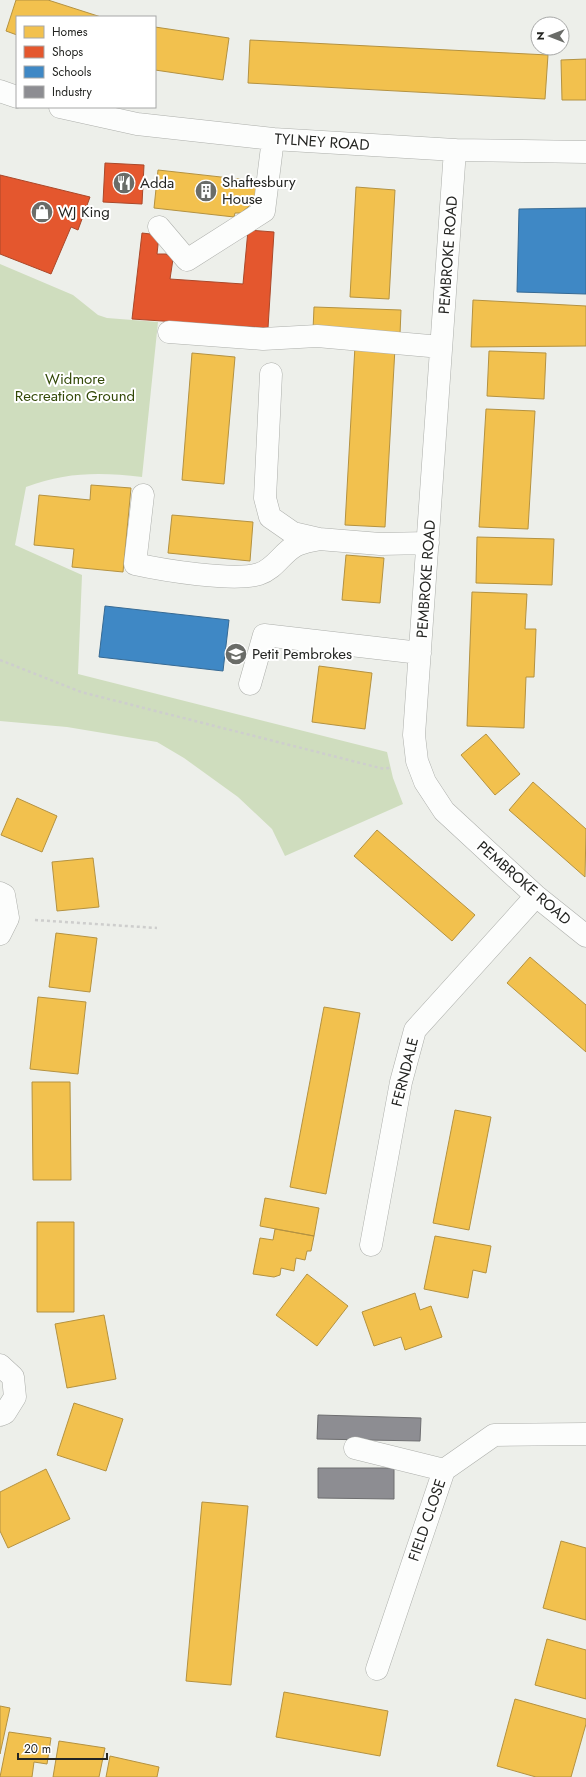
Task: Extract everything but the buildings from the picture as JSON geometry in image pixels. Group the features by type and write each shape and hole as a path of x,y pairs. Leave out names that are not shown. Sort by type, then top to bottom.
{"street":[{"path":"0,91 16,97"},
{"name":"TYLNEY ROAD","path":"65,108 137,124 273,139 455,150 586,152"},
{"path":"159,227 186,260 264,211 273,139"},
{"name":"PEMBROKE ROAD","path":"455,150 414,735 418,761 425,782 444,811 536,896 586,936"},
{"path":"169,332 263,339 317,336 441,347"},
{"path":"271,374 265,498 270,517 293,533 319,539 380,544 428,543"},
{"path":"143,495 135,564 155,568 237,578 260,574 274,565 295,546 319,539"},
{"path":"250,684 264,635 420,653"},
{"path":"0,893 4,895 4,926"},
{"name":"FERNDALE","path":"371,1245 401,1082 415,1030 536,896"},
{"path":"0,1365 13,1377 15,1397 5,1413 0,1415"},
{"name":"FIELD CLOSE","path":"377,1669 444,1470 494,1435 586,1434"},
{"path":"355,1448 444,1470"}],"path":[{"path":"0,660 81,692 384,769 418,761"},
{"path":"4,926 157,928"}],"green space":[{"name":"Widmore Recreation Ground","path":"0,264 73,295 98,315 107,318 158,322 142,477 112,474 83,474 55,478 26,487 15,545 82,575 78,674 387,752 393,778 403,804 285,856 272,829 238,797 184,758 157,742 67,727 0,721"}],"place":[{"name":"Adda","path":"124,183"},
{"name":"Shaftesbury House","path":"206,191"},
{"name":"WJ King","path":"42,212"},
{"name":"Petit Pembrokes","path":"236,654"}]}
